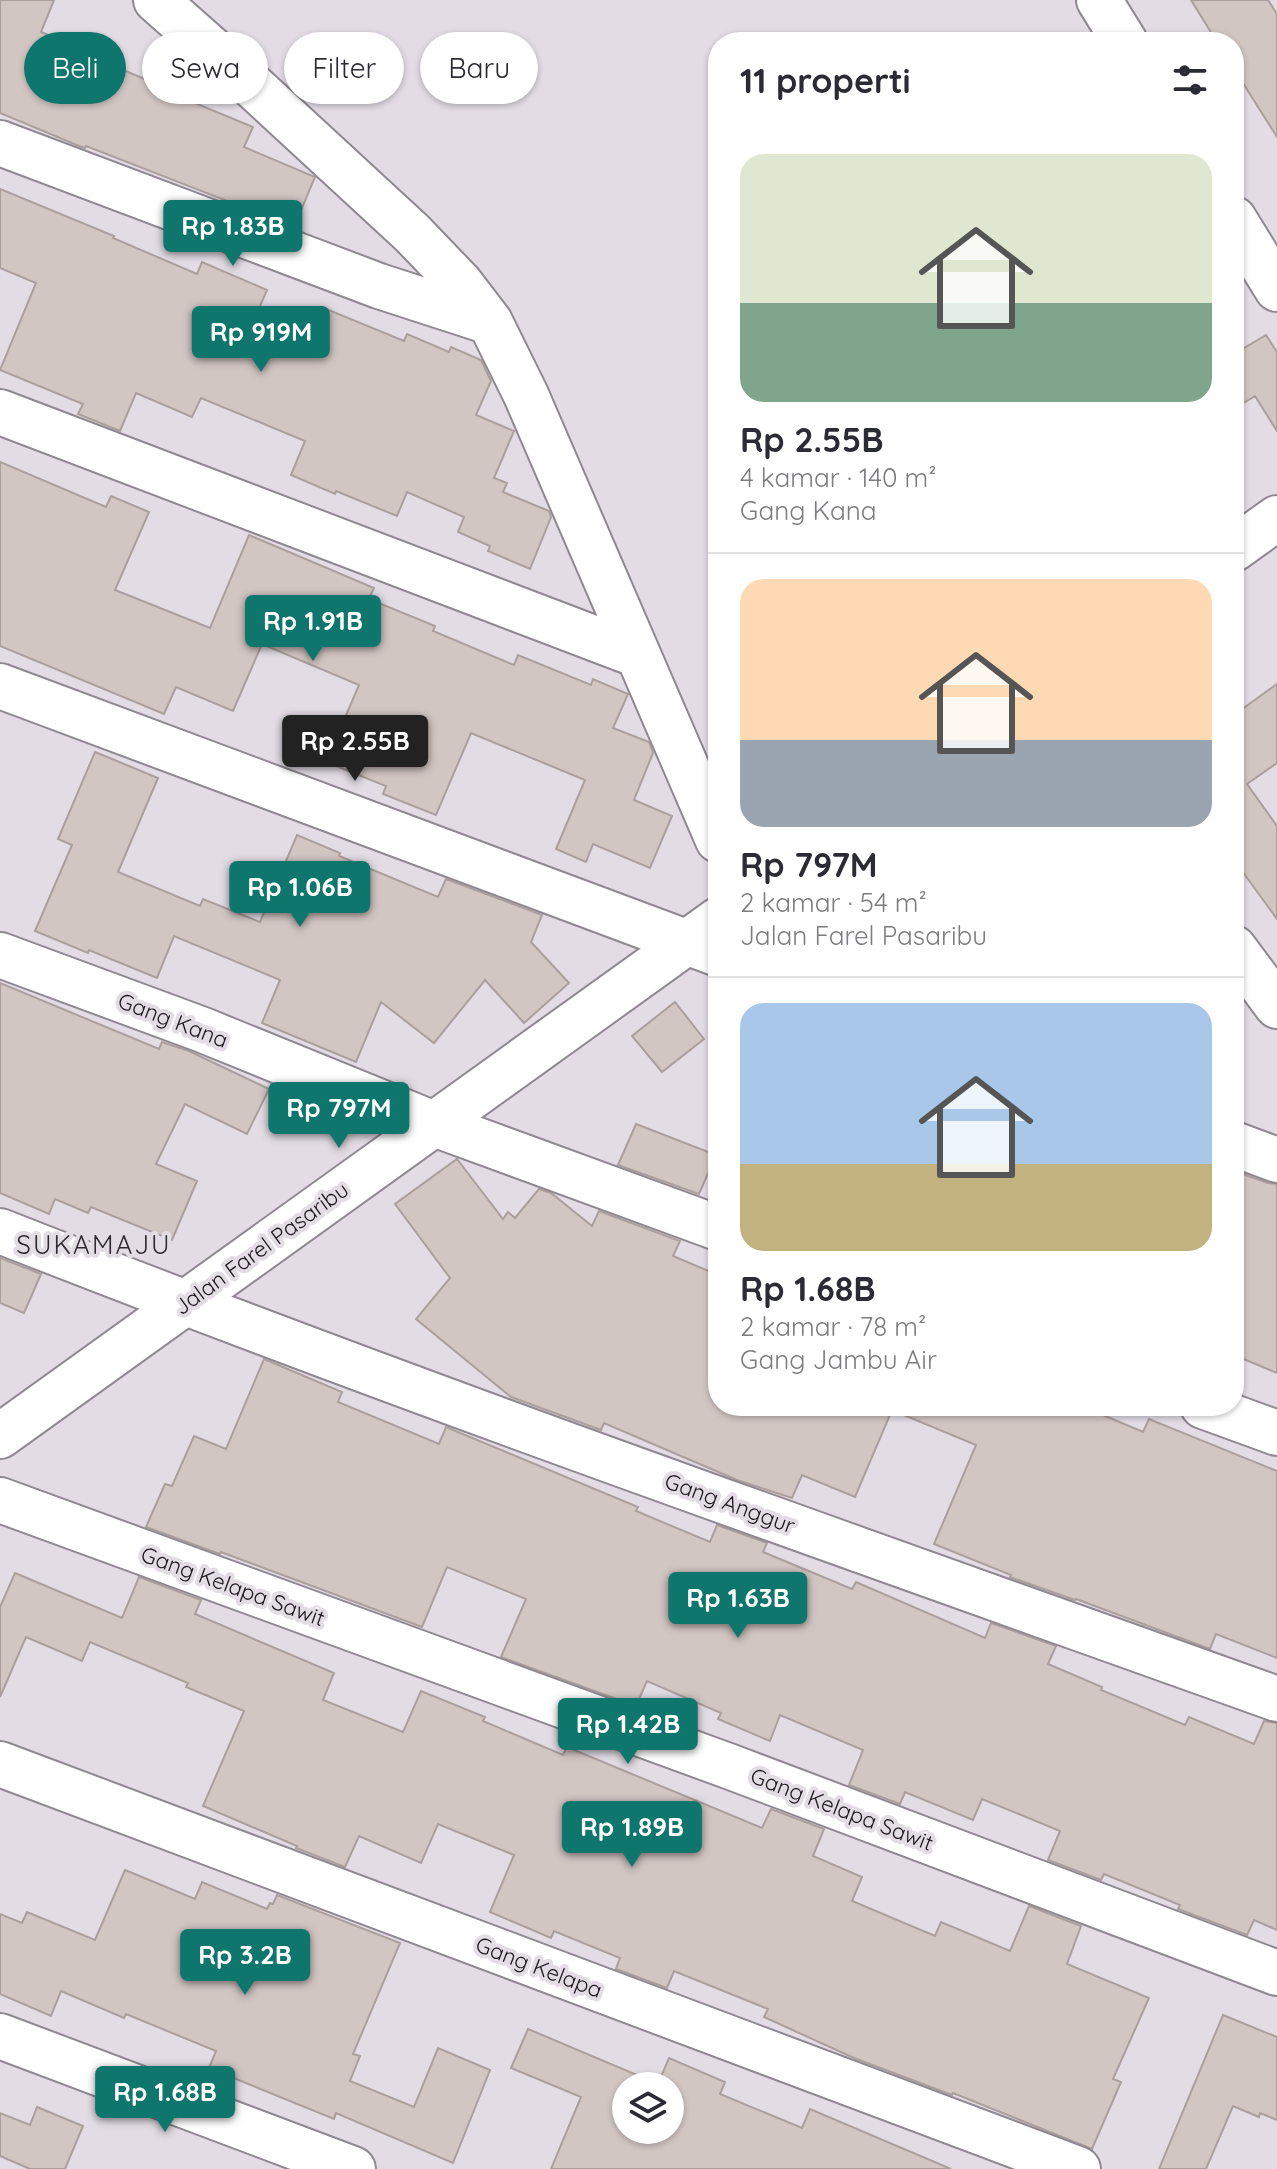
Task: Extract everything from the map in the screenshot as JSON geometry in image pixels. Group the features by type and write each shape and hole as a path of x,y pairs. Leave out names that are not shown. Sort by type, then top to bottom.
{"street":[{"path":"156,0 412,233 461,284 490,322 526,395 708,817"},
{"path":"1099,0 1119,32"},
{"path":"0,143 379,286 490,322"},
{"path":"1244,235 1277,289"},
{"path":"0,412 638,655"},
{"path":"1244,542 1277,518"},
{"path":"0,686 707,939"},
{"name":"Jalan Farel Pasaribu","path":"0,1436 434,1124 707,939"},
{"name":"Gang Kana","path":"0,955 203,1030 434,1124 708,1224"},
{"path":"1244,961 1277,1006"},
{"path":"1244,1148 1277,1160"},
{"name":"Gang Anggur","path":"0,1231 184,1304 1277,1699"},
{"path":"1230,1416 1277,1433"},
{"name":"Gang Kelapa Sawit","path":"0,1500 746,1773 1277,1973"},
{"name":"Gang Kelapa","path":"0,1764 1078,2169"},
{"path":"0,2036 353,2169"}],"building":[{"path":"0,0 54,0 41,32 24,32 24,104 126,104 126,71 142,78 142,104 197,104 253,127 244,147 315,177 294,227 0,113"},
{"path":"1191,0 1268,0 1277,14 1277,137 1244,85 1244,32 1211,32"},
{"path":"0,189 197,274 202,262 267,290 254,320 310,344 324,308 404,341 407,334 449,352 451,347 481,360 491,381 476,415 514,431 494,478 507,483 503,492 549,511 551,517 530,569 488,551 490,546 458,532 464,517 407,492 397,516 291,475 305,441 201,398 192,417 136,393 120,431 78,414 83,404 0,370 36,283 0,268"},
{"path":"1266,335 1277,352 1277,431 1255,396 1244,403 1244,348"},
{"path":"0,462 106,507 111,496 149,512 115,590 210,628 249,535 374,588 369,599 435,626 433,631 514,665 518,655 591,685 593,679 628,694 613,728 649,742 653,753 634,800 672,816 650,868 593,844 586,862 556,849 585,780 471,733 436,815 383,794 386,786 326,762 359,685 262,644 233,711 176,687 164,714 0,646"},
{"path":"1277,684 1277,763 1247,784 1277,826 1277,919 1244,874 1244,708"},
{"path":"95,752 158,778 118,872 200,906 203,899 260,922 297,835 438,897 446,879 542,915 531,942 569,983 524,1023 485,980 434,1043 381,1002 356,1062 262,1023 280,980 174,936 157,978 35,931 72,845 58,839"},
{"path":"0,983 159,1049 162,1042 189,1051 269,1089 247,1134 185,1104 156,1164 197,1181 172,1240 91,1207 88,1213 55,1199 49,1214 0,1193"},
{"path":"675,1002 704,1039 662,1072 632,1036"},
{"path":"636,1124 708,1152 708,1173 699,1194 618,1165"},
{"path":"457,1159 503,1219 508,1212 515,1218 539,1189 551,1193 592,1226 599,1211 680,1241 673,1256 708,1271 708,1416 889,1416 855,1497 802,1475 792,1498 737,1480 604,1423 601,1430 511,1397 416,1319 450,1278 395,1204"},
{"path":"1244,1175 1277,1184 1277,1373 1244,1359"},
{"path":"0,1258 41,1274 24,1313 0,1303"},
{"path":"264,1359 342,1392 338,1402 439,1444 446,1427 638,1507 636,1511 710,1542 717,1525 767,1543 763,1552 852,1589 856,1582 985,1638 991,1623 1056,1646 1048,1664 1185,1725 1189,1717 1254,1744 1264,1721 1277,1723 1277,1930 1254,1920 1247,1935 1178,1909 1180,1905 1104,1874 1101,1880 1048,1860 1060,1831 982,1799 973,1820 905,1792 900,1804 849,1785 863,1750 780,1715 770,1741 718,1719 721,1713 647,1681 636,1706 501,1657 526,1599 447,1567 422,1627 146,1527 165,1484 172,1486 194,1436 226,1449"},
{"path":"906,1416 1105,1416 1143,1432 1149,1419 1277,1471 1277,1658 1216,1634 1210,1649 1010,1577 934,1544 976,1445"},
{"path":"15,1573 122,1618 139,1577 201,1600 195,1614 334,1673 323,1700 403,1732 421,1691 485,1717 483,1721 563,1755 567,1747 762,1828 771,1809 824,1829 813,1856 862,1877 852,1901 935,1936 941,1922 1010,1951 1029,1906 1081,1926 1067,1964 1149,1998 1113,2079 1121,2082 1092,2149 953,2093 854,2058 764,2017 768,2009 674,1971 667,1988 616,1969 620,1958 554,1931 551,1938 490,1912 514,1855 438,1824 421,1863 359,1836 345,1867 203,1806 244,1711 186,1687 188,1683 90,1642 82,1661 26,1637 0,1697 0,1607"},
{"path":"125,1870 195,1899 202,1882 267,1909 277,1895 400,1943 353,2054 360,2056 350,2081 414,2107 438,2048 490,2070 453,2163 336,2113 334,2119 209,2068 216,2051 126,2014 124,2018 61,1991 51,2016 0,1994 0,1914 22,1923 27,1912 95,1940"},
{"path":"1223,2015 1277,2037 1277,2120 1260,2113 1259,2117 1233,2106 1206,2169 1159,2169"},
{"path":"528,2029 630,2072 612,2072 612,2144 684,2144 684,2072 663,2072 669,2058 725,2082 720,2094 802,2128 810,2109 951,2169 551,2169 581,2097 511,2068"},
{"path":"37,2107 83,2126 65,2169 30,2169 0,2156 0,2113 30,2125"}],"district":[{"name":"SUKAMAJU","path":"94,1245"}]}
